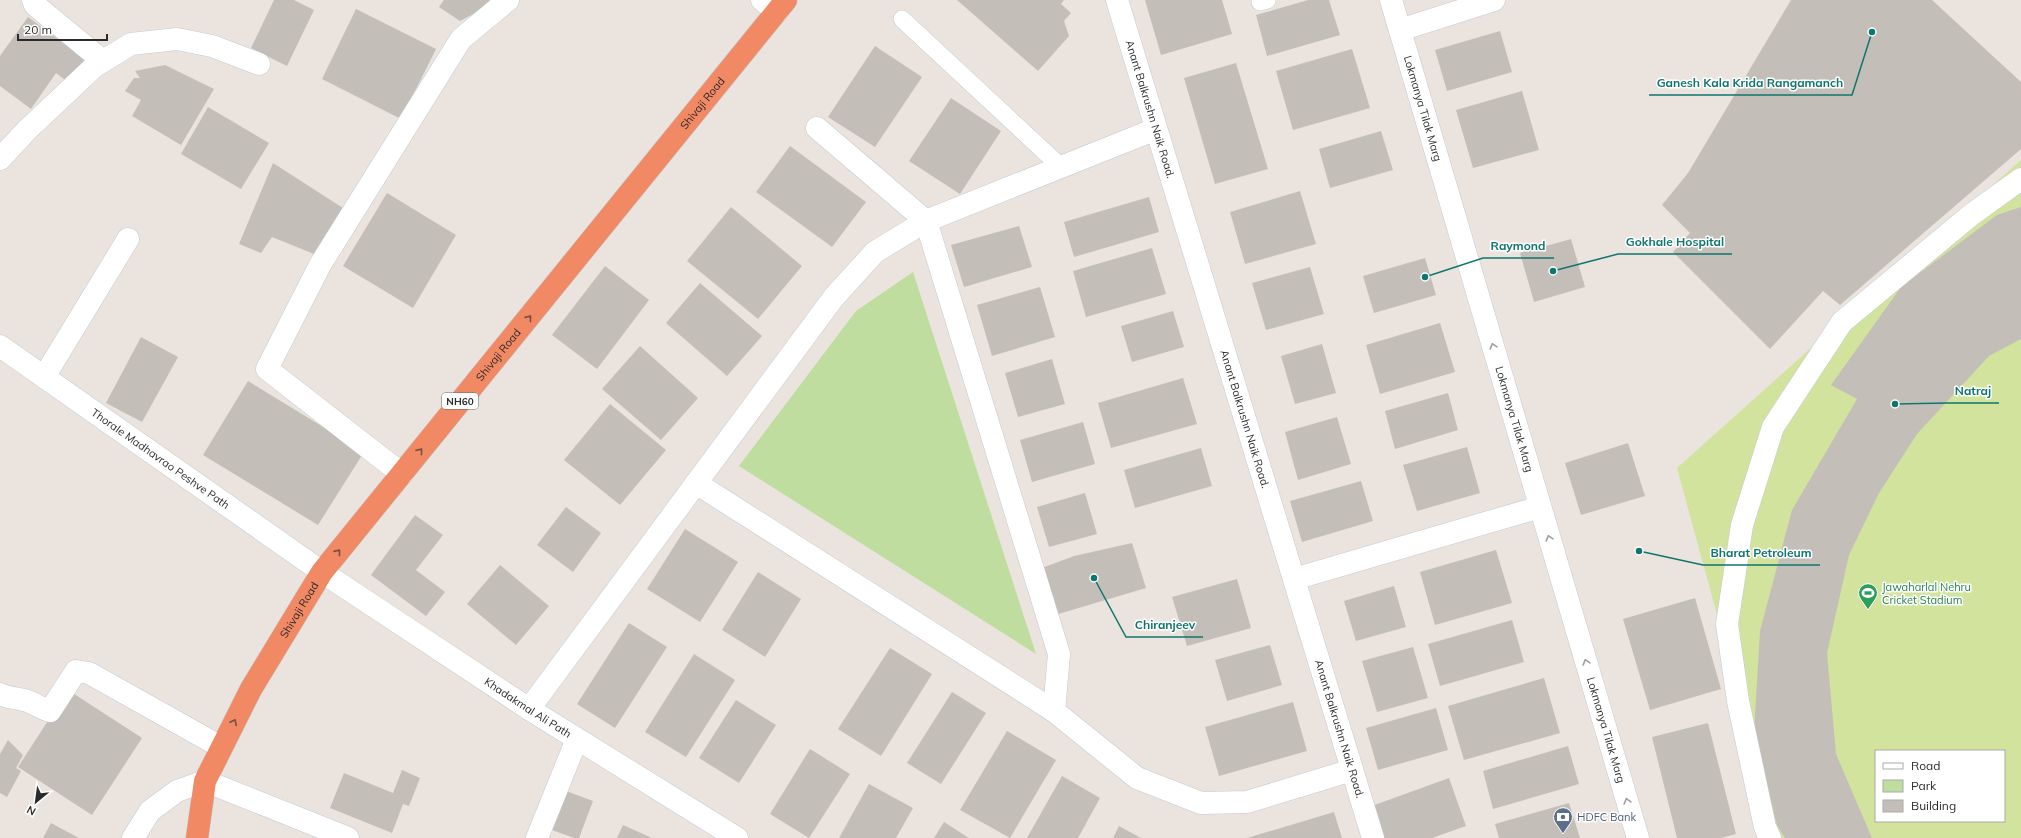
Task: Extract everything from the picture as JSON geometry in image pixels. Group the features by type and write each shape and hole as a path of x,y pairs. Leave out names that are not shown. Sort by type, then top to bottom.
{"highway":[{"name":"Shivaji Road","path":"197,838 205,781 251,689 322,572 402,474 775,4"}],"street":[{"path":"33,0 34,5 103,61"},
{"path":"402,474 267,369 320,265 461,39 508,0"},
{"name":"Anant Balkrushn Naik Road.","path":"1117,0 1373,838"},
{"name":"Lokmanya Tilak Marg","path":"1391,0 1638,838"},
{"path":"1400,30 1494,0"},
{"path":"0,159 27,130 95,66 132,44 177,39 212,46 259,64"},
{"path":"817,128 926,221 1059,654 1054,711"},
{"path":"529,709 834,298 876,252 926,221 1156,129"},
{"path":"1770,838 1765,828 1738,701 1727,624 1742,525 1773,427 1842,322 1971,215 2021,179"},
{"path":"44,377 128,239"},
{"name":"Thorale Madhavrao Peshve Path","path":"0,346 322,572"},
{"path":"696,483 1054,711 1137,778 1201,803 1247,802 1352,770"},
{"path":"1294,579 1540,507"},
{"name":"Khadakmal Ali Path","path":"322,572 529,709 737,838"},
{"path":"0,694 9,698 25,700 38,708 50,711 76,671 89,673 222,747"},
{"path":"537,838 577,739"},
{"path":"133,838 150,811 177,791 205,781 348,838"}],"lane":[{"path":"902,19 1061,167"}],"green space":[{"name":"Jawaharlal Nehru Cricket Stadium","path":"2021,160 2021,838 1778,838 1677,468"},
{"path":"913,272 1036,654 739,466 856,311"}],"building":[{"path":"274,0 294,0 314,10 287,66 251,48"},
{"path":"444,0 490,0 494,3 460,21 439,7"},
{"path":"957,0 1064,0 1061,4 1071,13 1064,21 1069,36 1038,71"},
{"path":"1145,0 1222,0 1232,34 1161,55"},
{"path":"1308,0 1329,0 1340,35 1267,56 1256,15"},
{"path":"1791,0 1932,0 2021,82 2021,149 1840,305 1823,291 1770,349 1673,252 1690,233 1662,205 1688,173"},
{"path":"356,9 436,49 401,119 322,79"},
{"path":"28,17 86,60 69,83 56,73 31,109 0,86 0,56"},
{"path":"1500,31 1512,72 1447,91 1435,50"},
{"path":"875,46 922,77 875,147 828,117"},
{"path":"1352,49 1370,108 1293,130 1276,71"},
{"path":"1236,63 1268,169 1215,184 1184,78"},
{"path":"165,65 214,89 181,145 132,116 141,100 125,91 134,78 140,78 135,71"},
{"path":"1522,91 1539,150 1473,168 1456,110"},
{"path":"951,98 1001,131 960,194 909,161"},
{"path":"208,107 269,143 241,189 181,154"},
{"path":"1381,131 1393,170 1330,188 1319,149"},
{"path":"790,146 866,202 832,247 756,192"},
{"path":"273,163 343,208 314,254 272,237 261,253 239,244"},
{"path":"1300,191 1316,244 1245,264 1230,212"},
{"path":"387,193 456,235 413,308 343,266"},
{"path":"1149,197 1159,232 1074,257 1064,222"},
{"path":"731,207 802,266 758,319 687,261"},
{"path":"2021,207 2021,339 1989,356 1917,434 1879,493 1849,555 1827,653 1836,754 1872,838 1785,838 1777,825 1754,732 1760,631 1792,510 1857,399 1831,385 1901,287 1997,215"},
{"path":"1019,226 1032,267 964,287 951,245"},
{"path":"1571,239 1585,287 1534,302 1520,253"},
{"path":"1152,248 1166,294 1086,317 1073,271"},
{"path":"1425,258 1436,295 1374,313 1363,276"},
{"path":"605,266 649,300 597,369 552,335"},
{"path":"1310,267 1324,314 1266,330 1252,283"},
{"path":"700,283 762,336 727,376 666,323"},
{"path":"1040,287 1055,337 992,356 977,305"},
{"path":"1173,311 1184,347 1132,362 1121,326"},
{"path":"1440,323 1455,372 1380,394 1366,345"},
{"path":"141,337 178,357 142,422 106,403"},
{"path":"1322,344 1336,393 1295,404 1281,356"},
{"path":"640,346 698,398 661,440 602,389"},
{"path":"1052,359 1065,404 1018,417 1005,373"},
{"path":"1183,378 1197,424 1111,448 1098,403"},
{"path":"248,381 364,452 318,525 203,455"},
{"path":"1448,393 1458,430 1395,449 1385,411"},
{"path":"610,404 666,450 620,505 564,460"},
{"path":"1337,417 1351,464 1298,480 1285,432"},
{"path":"1083,422 1095,464 1032,482 1020,440"},
{"path":"1628,443 1645,496 1581,515 1565,463"},
{"path":"1467,447 1480,493 1417,511 1403,465"},
{"path":"1201,448 1212,486 1135,508 1124,470"},
{"path":"1361,481 1373,521 1302,542 1290,501"},
{"path":"1085,493 1097,534 1049,547 1037,507"},
{"path":"566,507 601,533 573,572 537,545"},
{"path":"415,515 443,535 416,570 445,592 426,616 371,575"},
{"path":"685,529 738,562 700,622 647,589"},
{"path":"1132,543 1146,588 1055,615 1042,568 1074,556"},
{"path":"1496,550 1512,603 1435,625 1420,572"},
{"path":"500,565 549,606 516,645 467,604"},
{"path":"758,572 801,599 765,657 722,630"},
{"path":"1237,579 1251,628 1187,646 1172,597"},
{"path":"1394,586 1406,627 1356,641 1344,601"},
{"path":"1695,598 1721,689 1650,710 1623,619"},
{"path":"1512,620 1524,662 1440,686 1428,644"},
{"path":"629,623 667,647 615,728 577,704"},
{"path":"1270,645 1282,685 1227,701 1215,660"},
{"path":"1413,647 1428,698 1377,712 1362,661"},
{"path":"890,648 932,674 881,756 838,729"},
{"path":"694,654 735,680 686,757 645,732"},
{"path":"1544,678 1560,733 1464,760 1448,706"},
{"path":"68,690 142,738 92,815 18,767"},
{"path":"952,692 986,713 941,784 907,763"},
{"path":"736,700 776,725 739,783 699,758"},
{"path":"1293,702 1307,751 1219,776 1205,727"},
{"path":"1436,708 1448,750 1378,770 1366,728"},
{"path":"1708,723 1736,834 1721,838 1677,838 1652,737"},
{"path":"1007,731 1056,760 1010,838 960,810"},
{"path":"8,740 23,755 16,768 21,771 7,797 0,793 0,754"},
{"path":"1568,746 1579,784 1493,809 1483,771"},
{"path":"810,749 850,774 809,838 770,814"},
{"path":"402,770 420,778 409,806 403,804 392,833 330,808 344,773 393,793"},
{"path":"1062,776 1100,798 1078,838 1027,838"},
{"path":"1449,778 1466,826 1432,838 1380,838 1369,807"},
{"path":"869,784 913,808 896,838 839,838"},
{"path":"566,791 593,801 579,838 574,838 552,830"},
{"path":"1569,803 1580,838 1499,838 1495,824"},
{"path":"1334,812 1342,838 1247,838"},
{"path":"944,822 969,838 934,838"},
{"path":"51,823 79,838 43,838"},
{"path":"623,825 652,838 617,838"},
{"path":"1119,826 1141,838 1113,838"}],"place":[{"name":"Ganesh Kala Krida Rangamanch","path":"1872,32"},
{"name":"Gokhale Hospital","path":"1553,271"},
{"name":"Raymond","path":"1425,277"},
{"name":"Natraj","path":"1895,404"},
{"name":"Bharat Petroleum","path":"1639,551"},
{"name":"Chiranjeev","path":"1094,578"},
{"name":"Jawaharlal Nehru Cricket Stadium","path":"1868,610"},
{"name":"HDFC Bank","path":"1563,834"}]}
